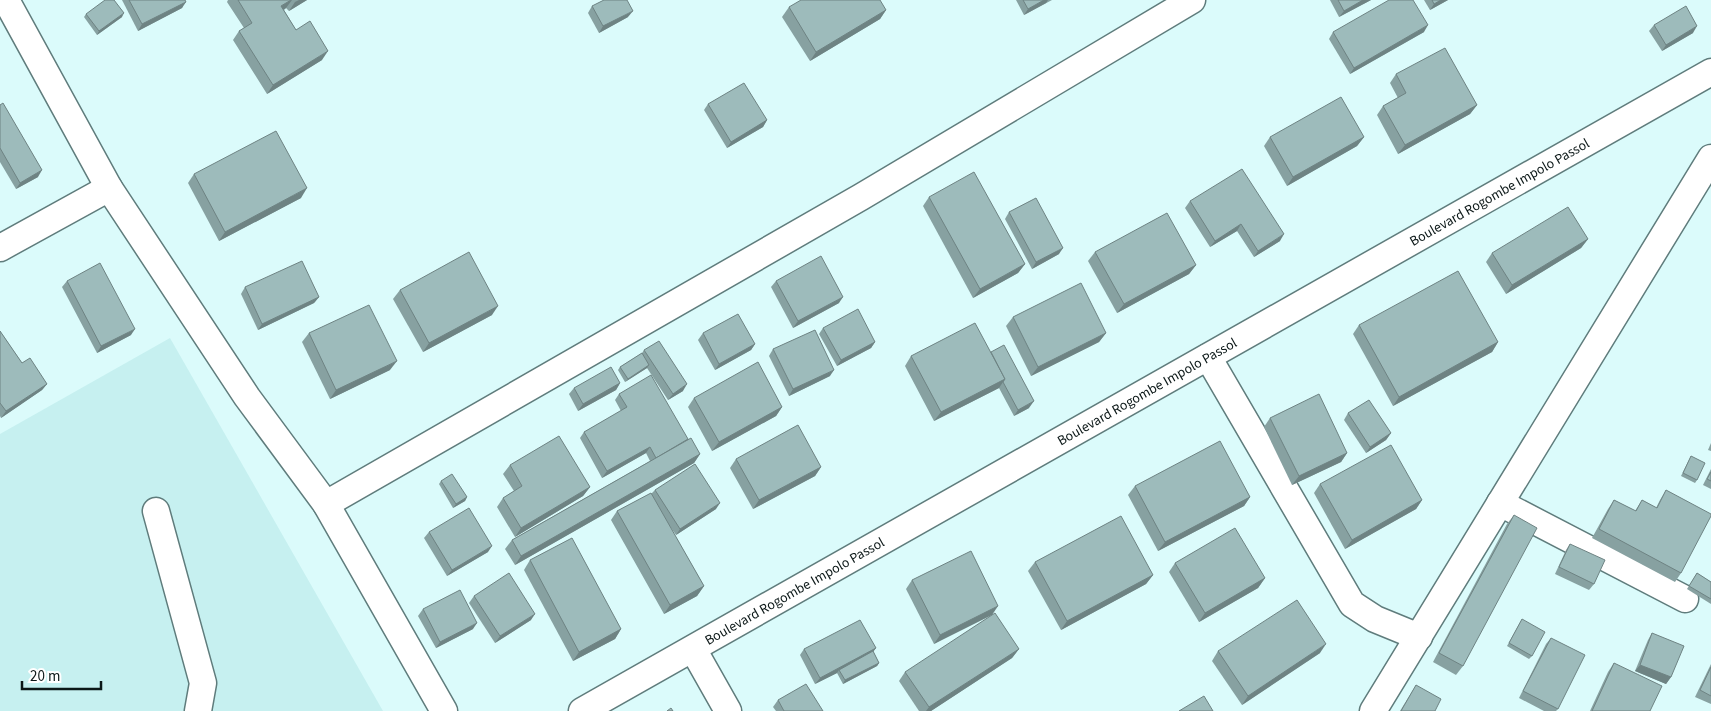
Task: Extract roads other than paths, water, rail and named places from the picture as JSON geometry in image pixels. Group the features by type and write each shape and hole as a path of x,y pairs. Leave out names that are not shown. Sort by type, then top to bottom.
{"street":[{"path":"6,0 109,188 247,397 326,504 444,711"},
{"path":"326,504 861,197 1192,0"},
{"name":"Boulevard Rogombe Impolo Passol","path":"582,711 1711,72"},
{"path":"1373,711 1711,158"},
{"path":"0,248 109,188"},
{"path":"1208,357 1352,604 1375,619 1419,637"},
{"path":"1500,503 1685,598"},
{"path":"156,511 203,684 198,711"},
{"path":"693,649 728,711"}]}
